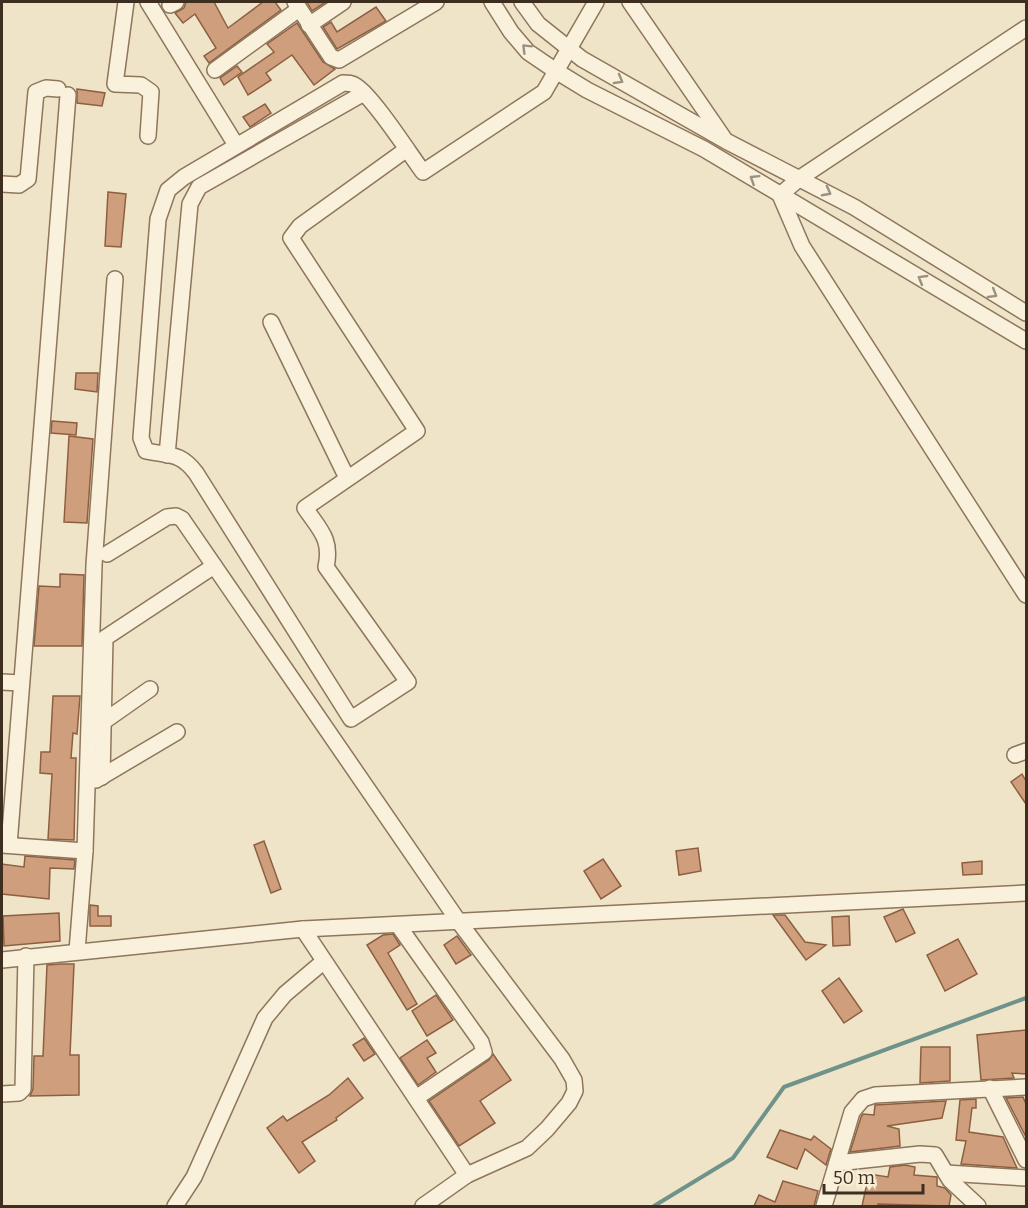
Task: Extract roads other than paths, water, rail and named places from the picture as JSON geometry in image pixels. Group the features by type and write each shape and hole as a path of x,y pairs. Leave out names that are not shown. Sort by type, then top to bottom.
{"street":[{"path":"126,2 115,84 141,85 151,92 148,136"},
{"path":"148,2 236,145"},
{"path":"309,25 343,2"},
{"path":"215,70 297,5 331,57 339,60 436,2"},
{"path":"492,2 511,32 528,52 556,71 728,163 1026,341"},
{"path":"522,2 538,24 582,59 726,141 854,207 1026,313"},
{"path":"407,149 300,226 291,238 417,431 305,508 330,550 326,567 408,682 351,719 187,461 177,455 146,451 141,438 158,219 168,190 184,177 343,83 355,85 364,93 407,149 423,172 544,92 596,2"},
{"path":"630,2 726,141 728,163"},
{"path":"780,195 800,178 1026,28"},
{"path":"2,184 22,184 28,179 36,92 45,88 63,92 21,683 5,845 85,851"},
{"path":"167,455 190,204 199,187 364,93"},
{"path":"780,195 802,246 1026,595"},
{"path":"77,951 85,851 94,565 115,279"},
{"path":"271,322 347,478"},
{"path":"107,554 158,521 176,516 188,527 459,922 562,1059 574,1080 575,1090 557,1118 527,1148 467,1175 423,1206"},
{"path":"177,732 99,779 105,638 214,566"},
{"path":"2,682 21,683"},
{"path":"103,722 150,689"},
{"path":"2,960 303,929 1026,893"},
{"path":"398,925 484,1046 484,1052 480,1057 416,1098"},
{"path":"303,929 467,1175"},
{"path":"2,1094 19,1093 23,1089 26,956"},
{"path":"178,1205 201,1162 264,1018 285,994 323,962"},
{"path":"824,1206 852,1112 863,1098 875,1095 1026,1087"},
{"path":"990,1088 1026,1160"},
{"path":"837,1163 929,1154 940,1160 955,1186 978,1206"},
{"path":"946,1173 1026,1178"}],"waterway":[{"path":"654,1206 733,1158 784,1087 1026,998"}]}
